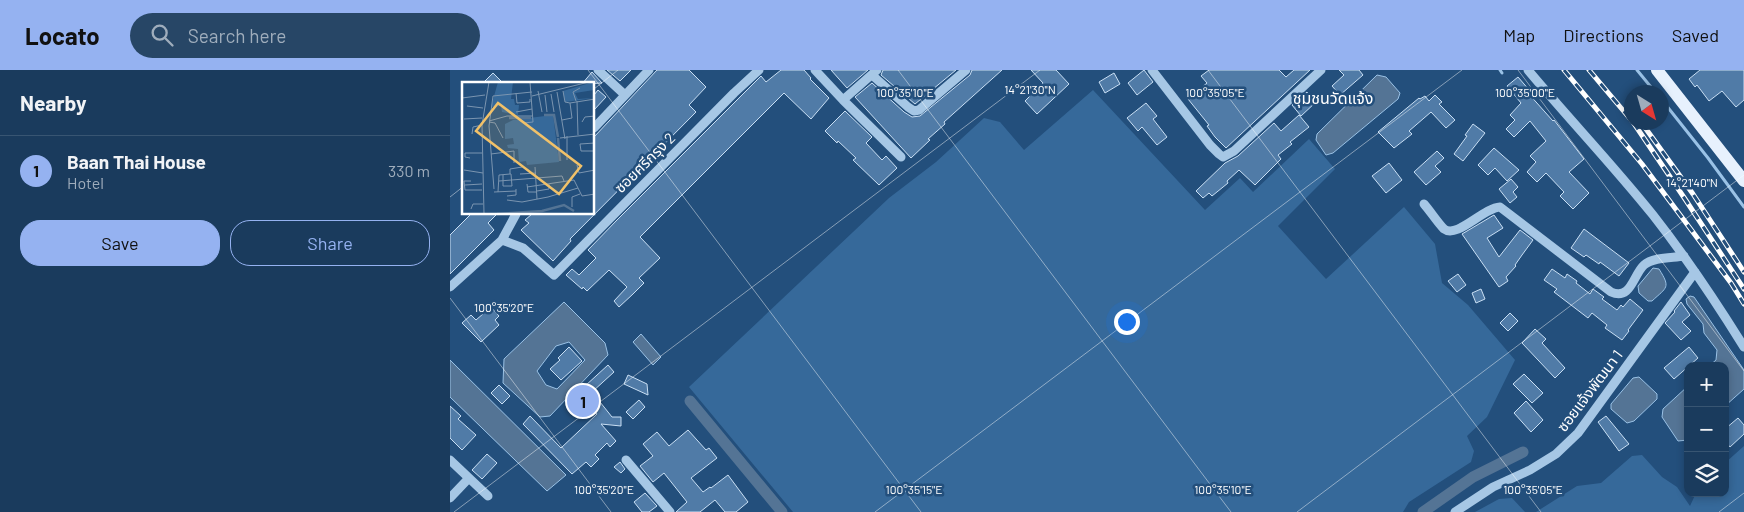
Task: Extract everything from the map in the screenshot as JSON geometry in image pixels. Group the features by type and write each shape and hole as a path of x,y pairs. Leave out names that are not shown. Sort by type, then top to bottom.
{"main road":[{"path":"1657,70 1743,175"}],"street":[{"path":"598,70 625,95"},
{"path":"595,127 649,70"},
{"name":"ซอยศรีกรุง 2","path":"502,240 523,248 554,275 759,70"},
{"path":"815,70 901,158"},
{"path":"843,100 875,72 908,108 914,111 919,110 966,70"},
{"path":"1152,70 1210,145 1223,156 1234,151 1321,70"},
{"path":"1528,70 1653,215 1684,256 1744,347"},
{"path":"1424,204 1445,230 1452,232 1458,230 1479,215 1495,207 1500,207 1611,292 1618,295 1622,295 1627,290 1644,265 1653,261 1684,256"},
{"path":"450,287 502,240 515,215"},
{"name":"ซอยแจ้งพัฒนา 1","path":"1455,512 1493,487 1530,470 1556,454 1578,433 1695,272"},
{"path":"450,460 488,496"},
{"path":"626,460 670,512"},
{"path":"450,498 469,478"}],"shaded area":[{"path":"1377,75 1386,77 1400,93 1398,99 1333,153 1326,155 1316,140 1317,134"},
{"path":"1093,90 1205,210 1240,178 1253,192 1309,139 1335,169 1278,226 1326,279 1404,207 1435,244 1442,283 1468,305 1515,360 1487,417 1467,436 1474,451 1471,462 1409,502 1403,512 793,512 689,387 889,198 936,162 984,118 1000,122 1024,150"},
{"path":"1653,268 1659,269 1665,280 1666,287 1652,301 1648,301 1639,293 1638,286"},
{"path":"1690,296 1694,297 1744,370 1744,389 1729,402 1729,362 1714,362 1716,360 1717,350 1704,333 1703,324 1687,304 1686,299"},
{"path":"564,302 605,343 608,355 550,416 540,417 503,383 504,359","holes":["569,342 585,360 557,389 546,385 537,371 556,346"]},
{"path":"641,334 661,357 653,365 633,342"},
{"path":"450,360 566,475 547,491 450,397"},
{"path":"1639,377 1657,394 1657,399 1634,421 1627,423 1611,409 1611,404 1633,378"},
{"path":"1684,390 1684,440 1678,441 1662,417 1663,409"},
{"path":"1744,446 1744,512 1536,512 1577,486 1601,483 1632,456 1642,455 1662,477 1677,487 1690,506 1694,497 1729,497 1729,459"},
{"path":"1512,498 1525,512 1475,512 1499,499"}],"building":[{"path":"607,70 631,70 620,81"},
{"path":"657,70 689,70 706,87 689,105 696,112 595,214 595,136"},
{"path":"781,70 804,70 810,79 829,98 811,119 784,93 640,237 660,258 639,278 644,283 633,294 619,307 614,301 627,287 609,270 587,291 566,275 572,269 579,275 596,258 588,250 761,76 766,82"},
{"path":"831,70 868,70 847,88"},
{"path":"883,70 956,70 915,104 881,75"},
{"path":"972,70 1002,70 944,122 945,124 911,158 855,97 872,83 904,112 912,117 920,116 970,75"},
{"path":"1031,70 1056,70 1069,84 1037,114 1025,101 1043,83"},
{"path":"1144,70 1153,82 1137,95 1128,83"},
{"path":"1209,70 1279,70 1286,77 1294,70 1310,70 1226,148 1215,137 1207,126 1209,125 1188,99 1207,83 1201,76"},
{"path":"1339,70 1359,70 1363,75 1340,95 1332,86 1344,75"},
{"path":"1700,70 1744,70 1744,100 1736,107 1722,91 1709,101 1697,85 1695,87 1689,79"},
{"path":"592,72 602,83 595,83 584,82"},
{"path":"493,73 502,82 484,82"},
{"path":"1114,73 1120,84 1105,93 1099,82"},
{"path":"1518,77 1530,91 1528,93 1554,120 1584,159 1569,172 1589,193 1573,209 1560,196 1564,192 1546,173 1537,182 1527,172 1536,162 1530,156 1546,141 1530,121 1514,137 1506,129 1515,120 1510,115 1521,103 1507,86"},
{"path":"598,90 606,97 595,109 595,94"},
{"path":"1307,92 1316,102 1301,116 1292,105"},
{"path":"1435,95 1442,102 1439,104 1455,120 1446,128 1431,112 1409,131 1412,134 1394,148 1378,132 1419,98 1425,96 1429,101"},
{"path":"1146,103 1157,116 1153,119 1167,137 1157,145 1142,127 1138,131 1127,118"},
{"path":"845,111 872,137 866,143 882,160 886,156 897,168 879,185 853,160 856,158 825,131"},
{"path":"1299,115 1309,127 1290,142 1292,144 1278,155 1281,159 1255,185 1239,170 1227,181 1228,183 1212,196 1209,193 1203,198 1196,191 1225,163 1238,156 1274,123 1281,131"},
{"path":"1473,124 1485,133 1463,161 1454,154"},
{"path":"1494,148 1519,170 1507,181 1495,168 1488,175 1478,165"},
{"path":"1437,151 1444,158 1435,166 1441,172 1426,185 1414,172"},
{"path":"1389,163 1402,180 1386,193 1372,176"},
{"path":"1511,179 1518,187 1513,192 1517,197 1510,203 1499,189"},
{"path":"470,215 496,215 488,223 494,230 450,274 450,235"},
{"path":"531,215 594,215 570,239 571,241 553,261 521,230 529,223 525,220"},
{"path":"1494,215 1503,228 1487,238 1499,257 1520,230 1533,240 1516,266 1506,277 1508,281 1499,287 1462,234"},
{"path":"1584,229 1629,263 1619,276 1600,262 1599,264 1586,255 1584,257 1571,248"},
{"path":"1552,269 1565,278 1567,274 1590,294 1593,289 1604,297 1602,299 1617,310 1621,305 1623,307 1630,299 1643,310 1622,340 1605,328 1607,325 1592,313 1588,318 1554,292 1557,289 1544,280"},
{"path":"1458,274 1466,285 1457,292 1448,281"},
{"path":"1481,289 1485,299 1476,303 1472,293"},
{"path":"1681,302 1690,315 1682,322 1691,331 1681,340 1665,323"},
{"path":"491,307 499,316 495,320 499,325 481,342 462,323 471,315 476,320"},
{"path":"1510,313 1518,321 1508,331 1500,323"},
{"path":"1535,329 1546,339 1542,343 1565,368 1555,378 1522,343"},
{"path":"569,347 582,361 561,380 550,369 560,360 558,358"},
{"path":"1689,347 1698,358 1693,362 1684,362 1684,370 1674,379 1664,368"},
{"path":"608,365 614,372 592,392 612,417 621,417 621,426 601,424 616,441 610,447 607,443 595,455 599,459 591,467 586,462 572,474 523,424 530,416 561,448 597,414 586,400 580,406 574,399"},
{"path":"1524,374 1543,393 1532,403 1513,384"},
{"path":"628,375 647,384 648,395 624,384"},
{"path":"499,385 510,396 502,404 491,393"},
{"path":"639,400 645,407 633,419 626,412"},
{"path":"1526,401 1543,420 1531,432 1514,413"},
{"path":"450,406 461,416 458,419 476,435 462,450 450,438"},
{"path":"1606,416 1629,444 1619,451 1598,422"},
{"path":"1738,418 1744,425 1744,434 1730,447 1729,446 1729,426"},
{"path":"688,430 706,450 709,448 717,458 691,478 703,492 728,475 748,502 736,512 725,512 715,500 700,512 676,512 687,502 664,473 653,482 640,466 653,456 643,444 657,432 669,446"},
{"path":"487,454 497,463 482,479 472,470"},
{"path":"620,462 625,469 621,473 614,467"},
{"path":"645,493 657,506 649,512 642,512 634,502"}],"waterway":[{"path":"1637,70 1649,85"},
{"path":"1669,109 1744,207"},
{"path":"690,401 782,512"},
{"path":"1423,512 1473,477 1523,452"}],"railway":[{"path":"1564,70 1642,164 1731,283 1744,304"},
{"path":"1589,70 1624,112"},
{"path":"1638,130 1744,289"},
{"path":"1647,130 1693,194 1744,272"}],"place":[{"name":"Baan Thai House","path":"583,401"}],"district":[{"name":"ชุมชนวัดแจ้ง","path":"1333,98"}]}
